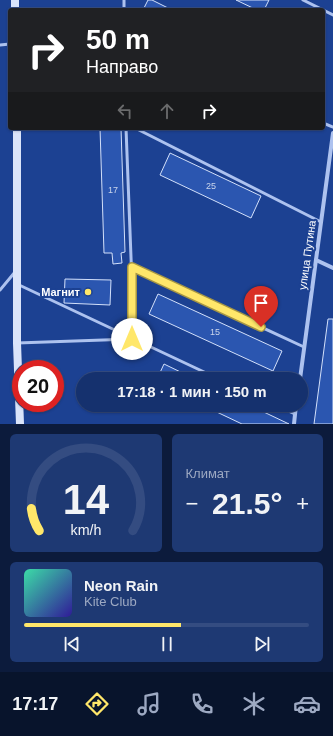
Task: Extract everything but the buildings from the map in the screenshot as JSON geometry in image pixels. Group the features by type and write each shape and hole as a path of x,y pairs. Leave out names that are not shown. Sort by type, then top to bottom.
{"main road":[{"path":"17,130 17,343 20,424"}],"street":[{"name":"улица Путина","path":"301,372 333,133"},
{"path":"316,260 333,268"},
{"path":"294,424 295,414"}],"lane":[{"path":"303,0 319,8"},
{"path":"126,130 132,267 132,339"},
{"path":"139,130 321,222"},
{"path":"132,267 304,347"},
{"path":"0,290 18,269"},
{"path":"18,284 204,372"},
{"path":"17,343 132,339"},
{"path":"291,412 295,414"}],"place":[{"name":"Магнит","path":"88,292"}],"route":[{"path":"132,339 132,267 261,327"}]}
